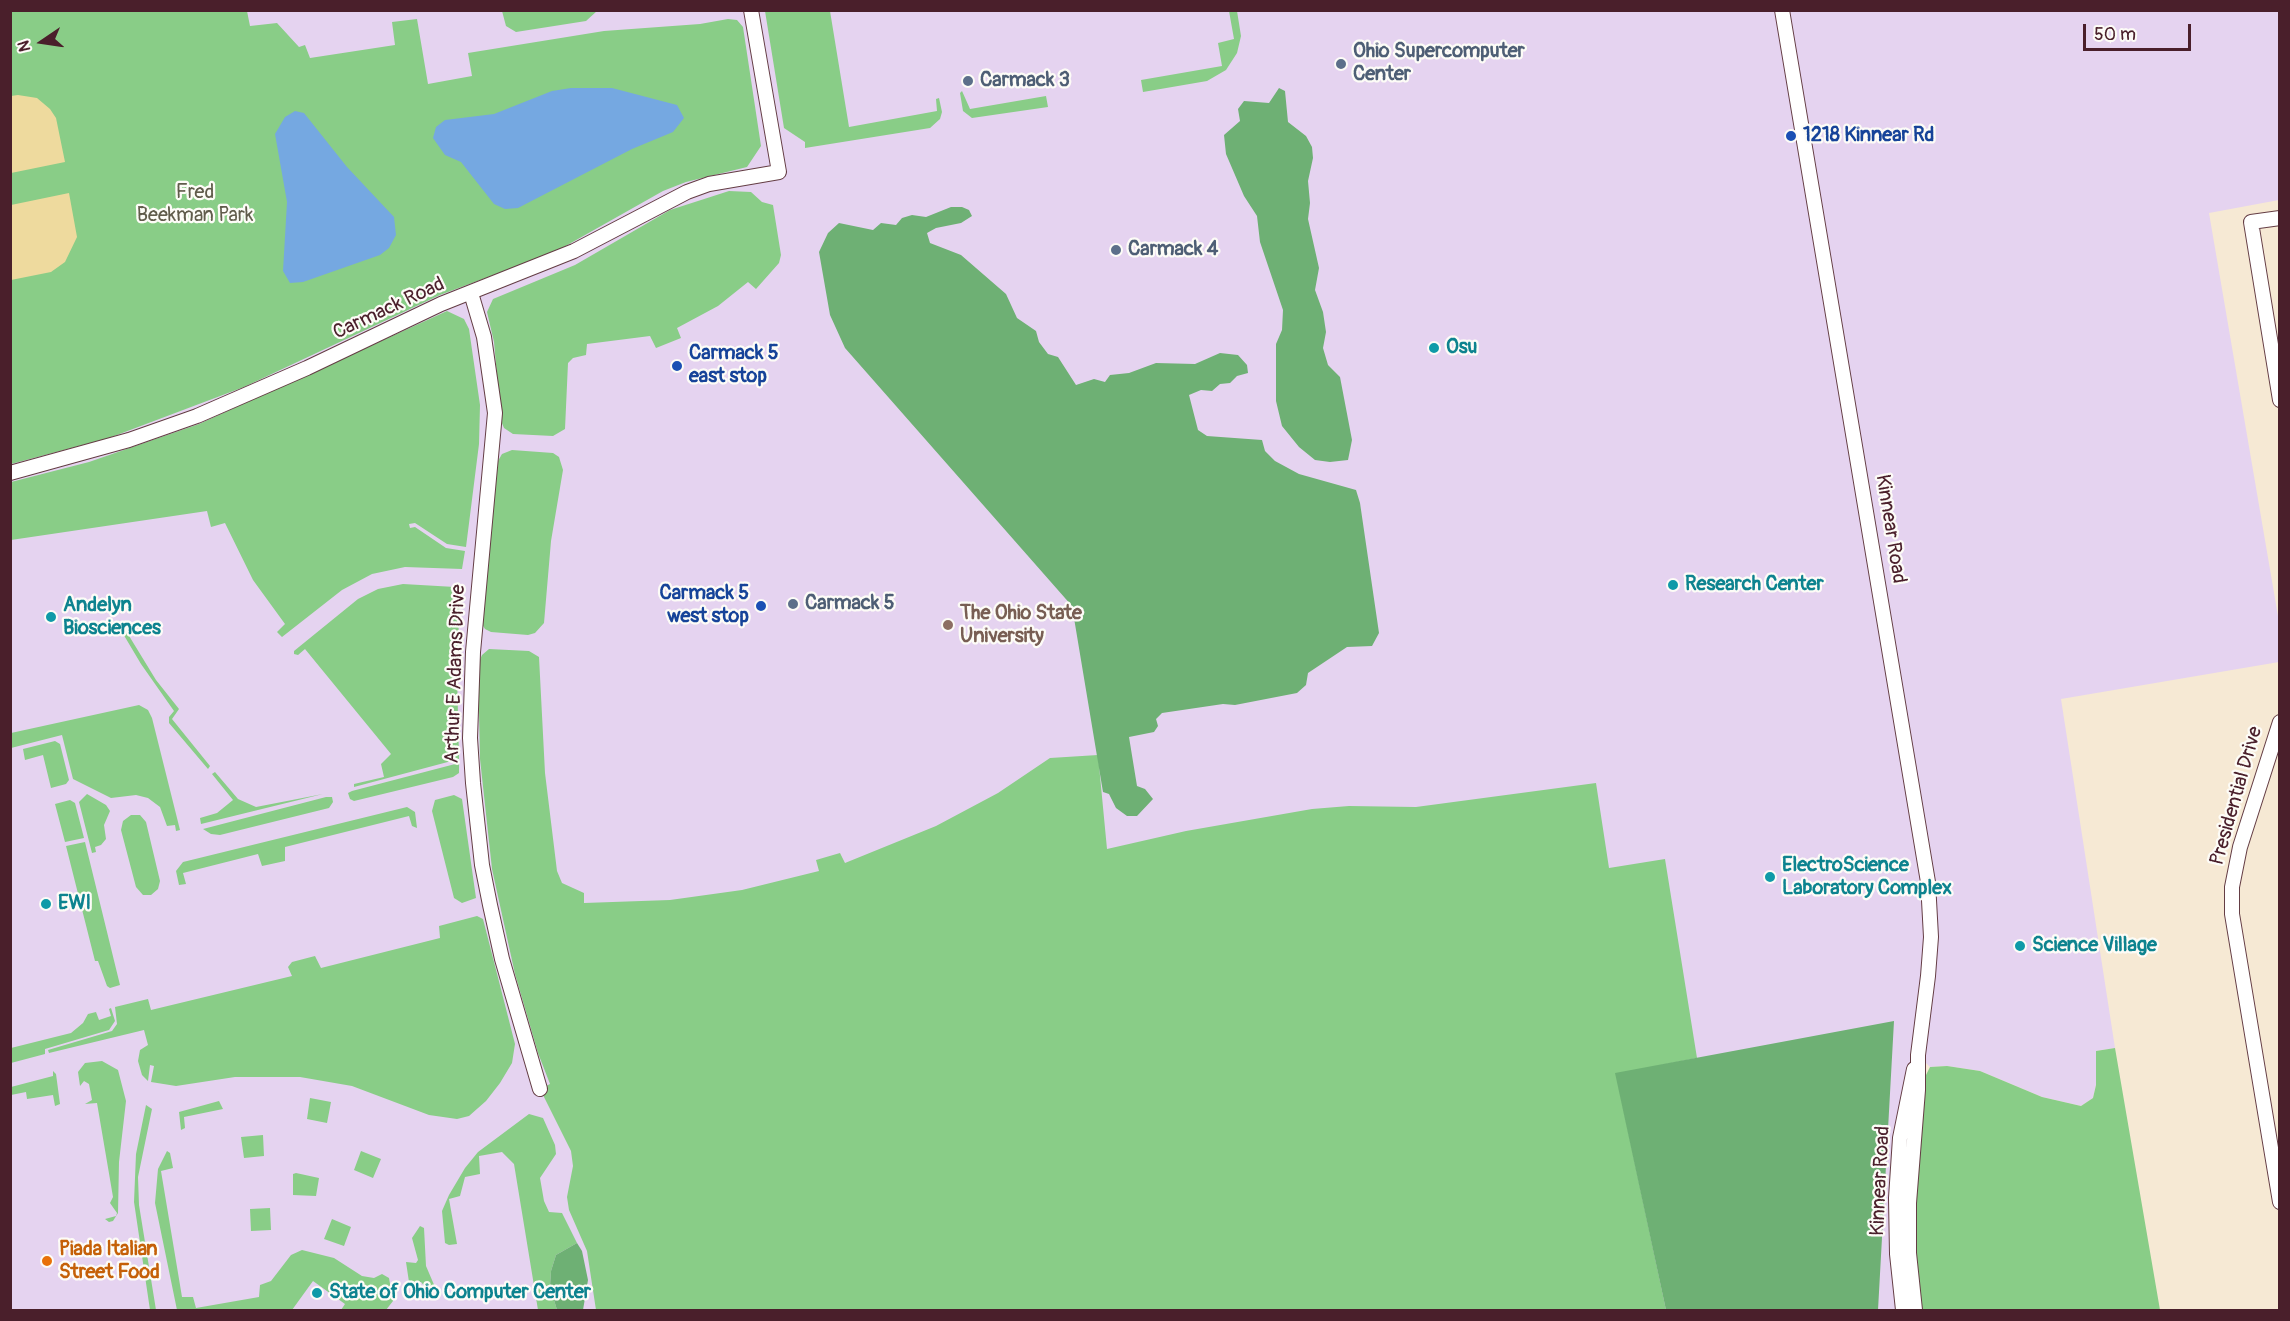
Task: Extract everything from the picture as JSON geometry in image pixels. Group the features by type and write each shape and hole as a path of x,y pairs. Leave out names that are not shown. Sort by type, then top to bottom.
{"street":[{"name":"Carmack Road","path":"10,473 109,446 198,416 471,293 574,251 687,192 709,184 779,171 751,10"},
{"name":"Kinnear Road","path":"1782,10 1929,882 1931,937 1929,976 1918,1055 1918,1090 1909,1203 1909,1253 1915,1311"},
{"path":"2280,218 2251,222 2280,400"},
{"name":"Arthur E Adams Drive","path":"471,293 484,337 495,413 473,652 470,738 473,783 490,905 502,959 540,1089"},
{"name":"Presidential Drive","path":"2280,722 2240,847 2232,887 2232,914 2280,1202"},
{"name":"Kinnear Road","path":"1903,1311 1897,1254 1896,1198 1900,1138 1908,1089 1918,1055"}],"shaded area":[{"name":"The Ohio State University","path":"11,11 2279,11 2279,200 2209,213 2279,622 2279,662 2061,699 2115,1048 2096,1051 2096,1085 2093,1098 2081,1106 2042,1097 1980,1071 1947,1066 1930,1067 1919,1056 1900,1138 1903,1310 11,1310"}],"green space":[{"path":"502,10 597,11 586,21 516,32 506,26"},
{"name":"Fred Beekman Park","path":"10,11 247,11 250,26 277,23 299,47 305,45 310,58 395,45 392,22 417,19 428,84 472,76 468,53 604,31 737,20 743,27 761,146 747,167 686,182 663,191 555,252 440,295 244,387 109,438 11,464"},
{"path":"765,11 830,11 849,127 937,111 936,99 939,98 942,112 940,119 930,128 805,148 805,142 784,128"},
{"path":"1229,11 1237,11 1241,36 1237,53 1226,70 1207,81 1143,92 1141,80 1222,66 1218,43 1234,39"},
{"path":"1279,88 1285,91 1288,122 1306,136 1312,147 1313,158 1308,181 1310,203 1308,219 1319,268 1315,290 1323,312 1326,332 1323,348 1328,365 1340,377 1352,440 1348,460 1330,462 1315,460 1299,447 1282,426 1276,401 1276,344 1282,330 1283,310 1260,242 1257,216 1244,196 1226,154 1224,135 1240,121 1238,109 1244,101 1269,103"},
{"path":"962,91 970,109 1046,96 1048,107 972,118 963,111 960,93"},
{"path":"729,191 751,192 762,202 773,205 781,255 779,263 756,289 748,282 718,306 677,328 681,338 656,348 650,336 587,344 586,355 573,358 568,363 565,429 553,436 513,434 504,428 501,421 494,342 487,312 493,299 575,265 670,210"},
{"path":"951,207 962,207 969,210 972,216 961,223 936,228 927,233 930,243 961,255 1006,294 1017,318 1036,331 1039,342 1048,354 1058,357 1076,385 1094,379 1105,382 1110,375 1129,373 1156,363 1195,364 1220,353 1238,355 1247,365 1248,373 1237,376 1230,383 1220,384 1212,391 1201,390 1189,395 1198,430 1207,436 1262,440 1265,451 1275,461 1299,474 1356,490 1360,503 1379,633 1372,646 1347,647 1308,673 1306,685 1297,693 1235,705 1223,704 1162,713 1156,719 1158,726 1154,732 1129,737 1137,786 1145,789 1153,799 1137,816 1127,816 1116,808 1109,794 1103,792 1072,606 845,348 830,315 819,252 828,233 839,223 873,230 881,223 896,225 902,218 912,215 926,217"},
{"path":"447,311 464,319 469,329 480,405 479,444 466,547 447,544 415,523 409,524 410,528 415,527 446,548 465,551 462,569 405,567 372,574 342,590 282,637 277,632 285,624 253,580 225,523 211,527 207,511 11,540 11,482 89,462 199,424"},
{"path":"512,450 553,453 559,457 563,470 551,541 544,623 535,633 528,635 491,632 485,629 480,621 498,461 502,454"},
{"path":"403,584 455,587 460,591 457,673 459,759 354,787 354,784 384,777 381,764 391,754 305,649 298,655 294,654 294,651 358,599 378,589"},
{"path":"123,626 156,680 179,709 172,719 210,766 208,769 169,723 169,717 174,711 141,664 119,627"},
{"path":"489,649 529,651 539,657 545,773 557,871 562,883 584,893 584,903 670,900 742,890 819,871 816,860 840,853 845,863 936,826 998,793 1050,758 1098,755 1107,849 1186,831 1312,809 1349,806 1416,807 1596,783 1609,868 1665,859 1697,1058 1616,1074 1666,1310 596,1310 587,1251 569,1210 567,1197 573,1166 571,1151 540,1089 550,1084 538,1053 515,974 492,869 480,759 478,664 482,655"},
{"path":"139,705 148,710 152,718 180,830 176,831 175,825 167,826 160,807 148,798 136,795 111,798 73,779 62,735 11,748 11,733"},
{"path":"55,741 60,744 69,780 66,784 51,788 43,755 25,760 23,749"},
{"path":"459,763 459,773 453,777 354,801 350,799 348,793 352,791"},
{"path":"215,772 238,799 256,807 323,794 201,824 200,818 217,813 233,800 212,774"},
{"path":"87,794 106,805 110,811 104,825 106,839 101,845 95,847 96,852 92,853 79,802"},
{"path":"454,795 462,799 476,898 462,903 454,898 432,811 435,800"},
{"path":"332,797 333,802 329,808 220,835 211,834 203,829"},
{"path":"70,800 75,803 84,838 65,842 55,804"},
{"path":"407,807 415,812 417,828 412,826 409,816 285,847 285,861 262,866 258,854 183,873 186,884 179,885 176,871 183,862"},
{"path":"131,815 140,815 146,822 160,881 158,889 151,895 143,895 136,887 121,830 123,821"},
{"path":"85,842 120,985 110,988 107,986 98,961 95,961 66,846"},
{"path":"477,916 483,919 515,1044 512,1063 500,1083 486,1101 469,1116 457,1119 429,1115 352,1086 300,1077 235,1077 176,1086 151,1082 154,1066 150,1065 148,1081 142,1075 138,1061 140,1050 148,1045 144,1030 49,1053 48,1050 112,1031 117,1024 115,1007 148,999 151,1010 292,976 288,967 292,962 315,956 321,968 440,938 439,926"},
{"path":"111,1008 115,1021 109,1030 45,1049 45,1054 11,1063 11,1048 71,1033 83,1023 88,1014 96,1012 99,1020 111,1016 109,1009"},
{"path":"1894,1021 1878,1310 1666,1310 1615,1073"},
{"path":"2115,1048 2160,1310 1922,1310 1914,1235 1914,1186 1926,1075 1930,1067 1947,1066 1980,1071 2042,1097 2081,1106 2093,1098 2096,1085 2096,1051"},
{"path":"102,1061 118,1070 126,1101 119,1162 118,1213 113,1221 109,1222 105,1219 116,1216 117,1213 110,1203 113,1197 97,1103 85,1104 92,1100 89,1084 84,1081 80,1086 78,1072 85,1063"},
{"path":"53,1071 56,1074 60,1104 55,1106 53,1095 27,1099 26,1092 11,1095 11,1087 53,1076"},
{"path":"310,1098 331,1102 327,1123 307,1119"},
{"path":"219,1101 223,1109 184,1117 185,1128 181,1130 179,1112"},
{"path":"146,1105 152,1109 138,1177 139,1205 156,1310 150,1310 134,1202 136,1154"},
{"path":"529,1114 543,1118 555,1145 556,1154 540,1178 544,1201 549,1212 562,1213 577,1243 556,1255 551,1271 550,1286 557,1310 538,1310 514,1164 502,1152 479,1156 480,1174 465,1177 460,1196 449,1199 457,1244 445,1243 442,1211 465,1168 478,1152"},
{"path":"263,1135 264,1156 244,1158 241,1137"},
{"path":"167,1151 170,1153 173,1168 161,1171 182,1297 193,1297 196,1308 259,1297 260,1285 271,1281 291,1255 302,1250 334,1258 362,1276 374,1278 382,1274 389,1278 393,1301 386,1310 341,1310 345,1304 313,1281 292,1310 177,1310 155,1203 158,1169"},
{"path":"361,1151 381,1159 373,1178 354,1170"},
{"path":"293,1174 319,1178 316,1196 293,1195"},
{"path":"270,1208 271,1230 251,1231 250,1209"},
{"path":"332,1219 351,1227 344,1246 324,1239"},
{"path":"420,1226 424,1228 426,1266 435,1287 430,1293 421,1282 409,1282 406,1262 416,1263 418,1260 412,1238"},
{"path":"577,1243 582,1251 588,1280 583,1310 557,1310 550,1286 551,1271 556,1255"}],"sand":[{"path":"11,96 37,98 50,109 56,118 65,162 11,173"},
{"path":"69,193 77,237 65,262 51,272 11,280 11,205"}],"water":[{"path":"571,88 612,88 677,105 684,118 673,132 632,149 518,208 505,209 494,204 461,162 445,155 433,138 436,127 445,120 494,114 552,91"},
{"path":"295,111 304,113 347,167 394,217 396,235 389,248 380,255 303,282 290,283 283,271 287,202 275,134 285,117"}],"place":[{"name":"Ohio Supercomputer Center","path":"1341,64"},
{"name":"Carmack 3","path":"968,81"},
{"name":"1218 Kinnear Rd","path":"1791,136"},
{"name":"Carmack 4","path":"1116,250"},
{"name":"Osu","path":"1434,348"},
{"name":"Carmack 5 east stop","path":"677,366"},
{"name":"Research Center","path":"1673,585"},
{"name":"Carmack 5","path":"793,604"},
{"name":"Carmack 5 west stop","path":"761,606"},
{"name":"Andelyn Biosciences","path":"51,617"},
{"name":"The Ohio State University","path":"948,625"},
{"name":"ElectroScience Laboratory Complex","path":"1770,877"},
{"name":"EWI","path":"46,904"},
{"name":"Science Village","path":"2020,946"},
{"name":"Piada Italian Street Food","path":"47,1261"},
{"name":"State of Ohio Computer Center","path":"317,1293"}]}
